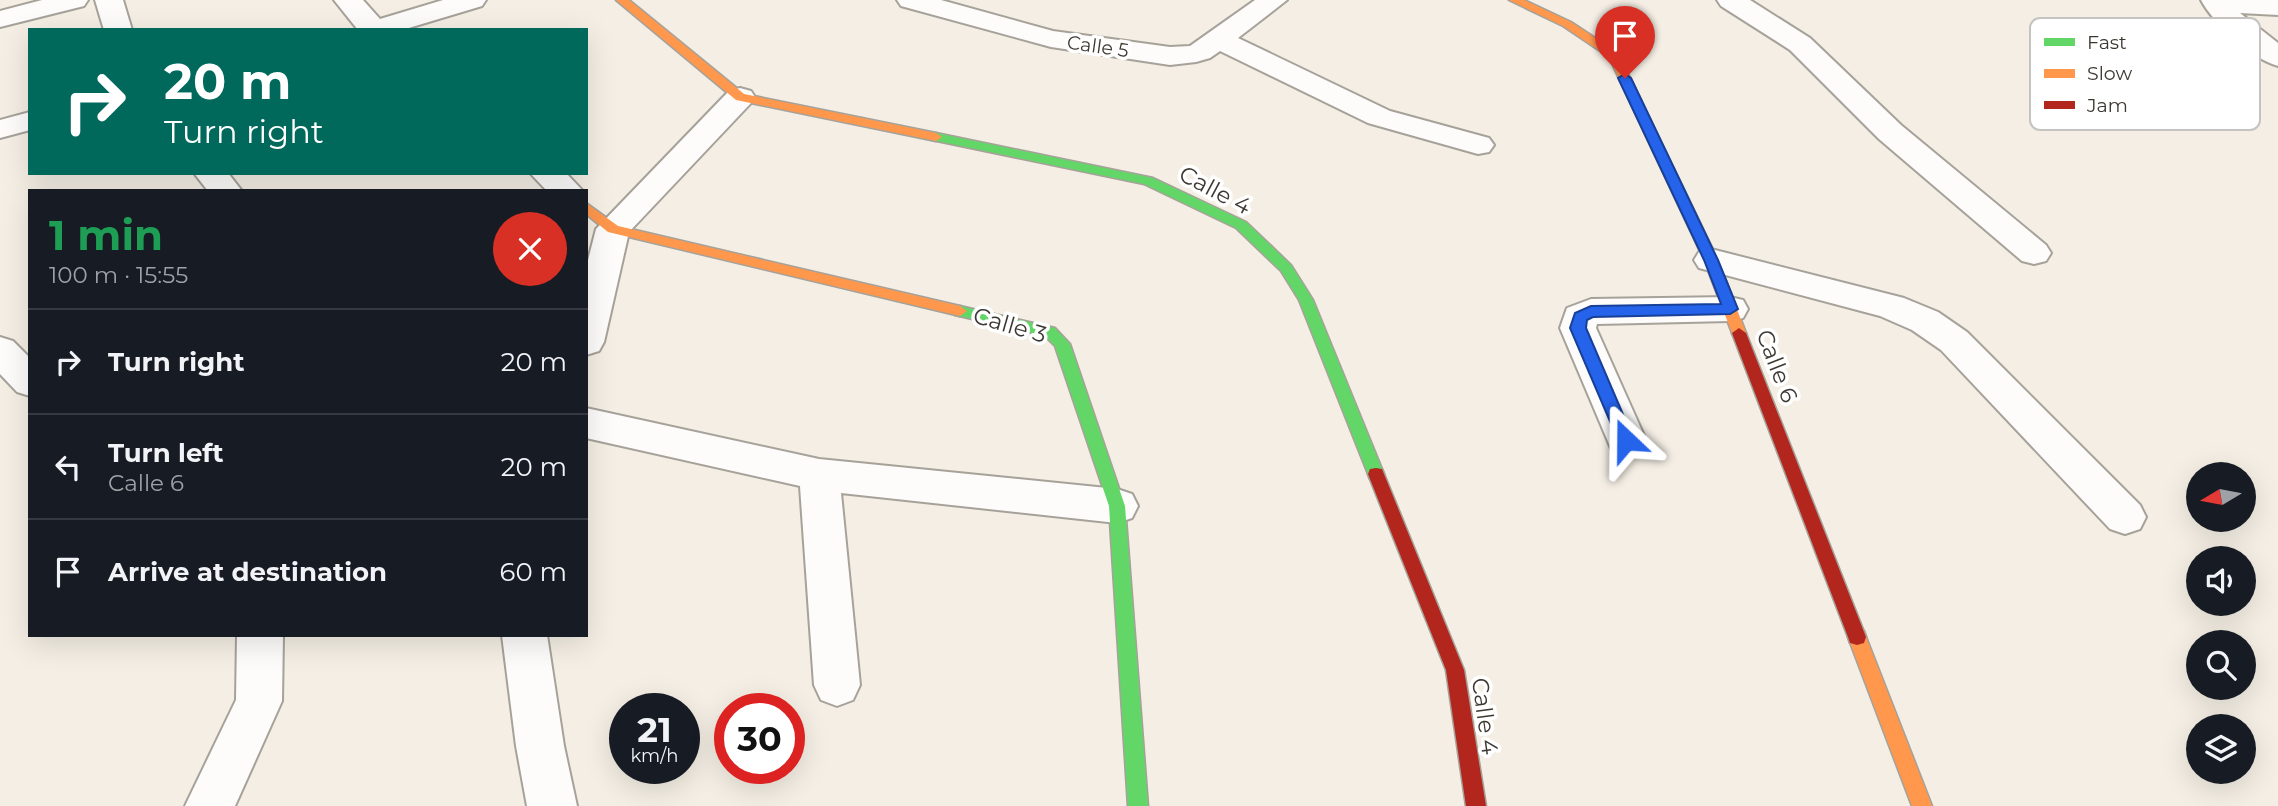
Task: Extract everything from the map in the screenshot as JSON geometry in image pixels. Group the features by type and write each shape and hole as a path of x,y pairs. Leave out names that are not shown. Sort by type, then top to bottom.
{"street":[{"path":"0,19 74,0"},
{"path":"109,0 117,28"},
{"path":"348,0 372,28"},
{"path":"381,28 472,0"},
{"name":"Calle 4","path":"622,0 740,97 1148,181 1241,225 1286,268 1306,300 1455,670 1476,806"},
{"name":"Calle 5","path":"911,0 1051,39 1170,56 1186,56 1200,51 1273,0"},
{"name":"Calle 6","path":"1515,0 1560,18 1592,37 1614,55 1711,260 1922,806"},
{"path":"1731,0 1800,44 1890,132 2034,253"},
{"path":"2216,2 2278,7"},
{"path":"2216,2 2229,18"},
{"path":"1217,39 1379,117 1478,145"},
{"path":"2260,44 2278,57"},
{"path":"588,334 613,229 740,97"},
{"path":"0,129 28,122"},
{"path":"212,175 224,189"},
{"path":"548,175 565,189"},
{"name":"Calle 3","path":"588,209 613,229 1051,332 1062,344 1117,506 1138,806"},
{"path":"1711,260 1891,307 1925,321 1954,341 2125,517"},
{"path":"1626,440 1578,328 1580,317 1591,312 1730,309"},
{"path":"0,350 28,380"},
{"path":"588,423 819,475 1117,506"},
{"path":"819,475 837,685"},
{"path":"210,806 259,701 260,637"},
{"path":"524,637 540,747 552,806"}],"traffic: fast":[{"path":"936,137 1148,181 1241,225 1286,268 1306,300 1376,474"},
{"path":"960,311 1050,332 1062,344 1117,506 1138,806"}],"traffic: slow":[{"path":"622,0 740,97 936,137"},
{"path":"1515,0 1567,24 1614,55 1711,260 1739,333"},
{"path":"588,209 613,229 960,311"},
{"path":"1857,637 1922,806"}],"traffic: jam":[{"path":"1739,333 1857,637"},
{"path":"1376,474 1455,670 1476,806"}],"route":[{"path":"1625,78 1711,260 1730,309 1591,312 1580,317 1578,328 1626,440"}]}
